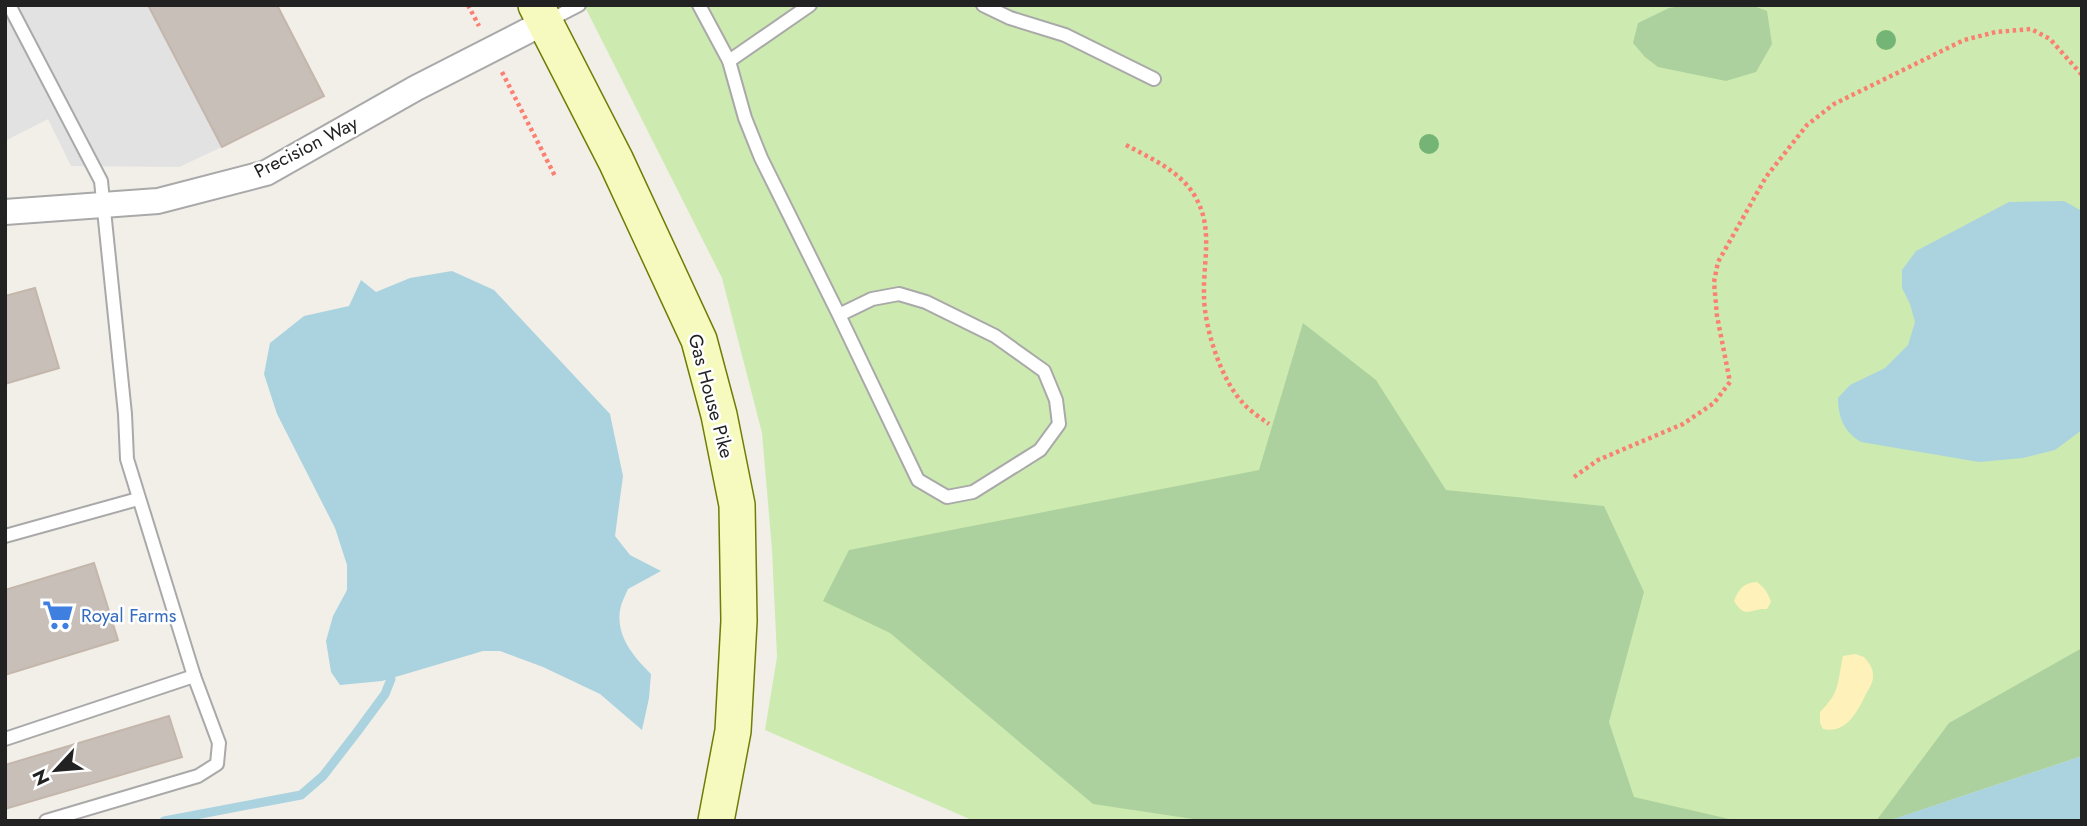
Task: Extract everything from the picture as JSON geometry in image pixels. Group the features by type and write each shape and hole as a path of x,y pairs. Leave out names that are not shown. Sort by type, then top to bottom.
{"main road":[{"name":"Gas House Pike","path":"541,14 616,161 699,340 719,415 737,505 740,621 733,731 716,821"}],"street":[{"name":"Precision Way","path":"5,212 158,201 266,173 491,49 541,14"}],"lane":[{"path":"9,5 100,181 125,414 127,460 194,676 219,743 217,764 198,776 46,821"},
{"path":"541,14 579,5"},
{"path":"699,5 729,61 745,118 761,158 918,480 947,497 973,492 1041,450 1059,424 1056,400 1044,370 995,336 926,302 899,294 872,299 839,315"},
{"path":"729,61 810,5"},
{"path":"983,5 1010,18 1065,35 1154,79"},
{"path":"5,537 138,499"},
{"path":"5,739 194,676"}],"path":[{"path":"468,5 556,178"},
{"path":"1574,477 1598,460 1683,424 1714,403 1730,382 1717,316 1714,282 1717,261 1766,177 1816,118 1834,104 1964,40 1996,32 2031,29 2050,39 2082,75"},
{"path":"1126,145 1173,170 1197,199 1207,228 1204,297 1210,339 1227,378 1243,404 1269,425"}],"green space":[{"path":"584,5 2082,5 2082,803 2055,821 974,821 765,730 777,657 772,550 762,433 722,278"},
{"path":"1687,5 1751,5 1767,11 1772,44 1756,72 1726,81 1658,67 1645,57 1633,43 1638,23 1669,8"},
{"path":"1303,323 1376,380 1446,490 1604,506 1644,592 1609,722 1634,797 1738,821 1206,821 1093,804 890,633 823,601 849,550 1259,470"},
{"path":"2082,648 2082,756 1888,821 1876,821 1949,723"}],"sand":[{"path":"1757,582 1766,591 1771,602 1767,609 1745,612 1734,601 1742,587"},
{"path":"1855,654 1864,657 1871,666 1871,685 1844,726 1831,730 1823,729 1820,712 1835,692 1843,656"}],"shaded area":[{"path":"5,5 148,5 222,147 179,167 71,166 48,119 5,141"}],"water":[{"path":"2064,201 2082,211 2082,430 2055,450 2023,458 1979,462 1861,442 1850,434 1839,411 1838,398 1850,385 1885,368 1908,345 1915,322 1902,288 1902,270 1916,251 2009,202"},
{"path":"452,271 494,290 610,414 623,476 615,536 630,555 661,571 628,589 620,610 619,620 624,638 651,674 642,730 600,694 543,667 500,651 483,651 382,681 340,685 331,672 326,641 333,616 347,590 347,565 335,528 277,414 264,374 270,343 304,316 349,306 361,280 376,292 410,278"},
{"path":"2082,756 2082,821 1888,821"}],"building":[{"path":"148,5 277,5 324,96 222,147"},
{"path":"35,288 59,368 5,384 5,296"},
{"name":"Royal Farms","path":"94,563 118,640 5,675 5,590"},
{"path":"169,716 182,757 5,809 5,765"}],"waterway":[{"path":"164,821 301,795 323,776 385,694 391,679"}],"place":[{"name":"Royal Farms","path":"58,615"}]}
